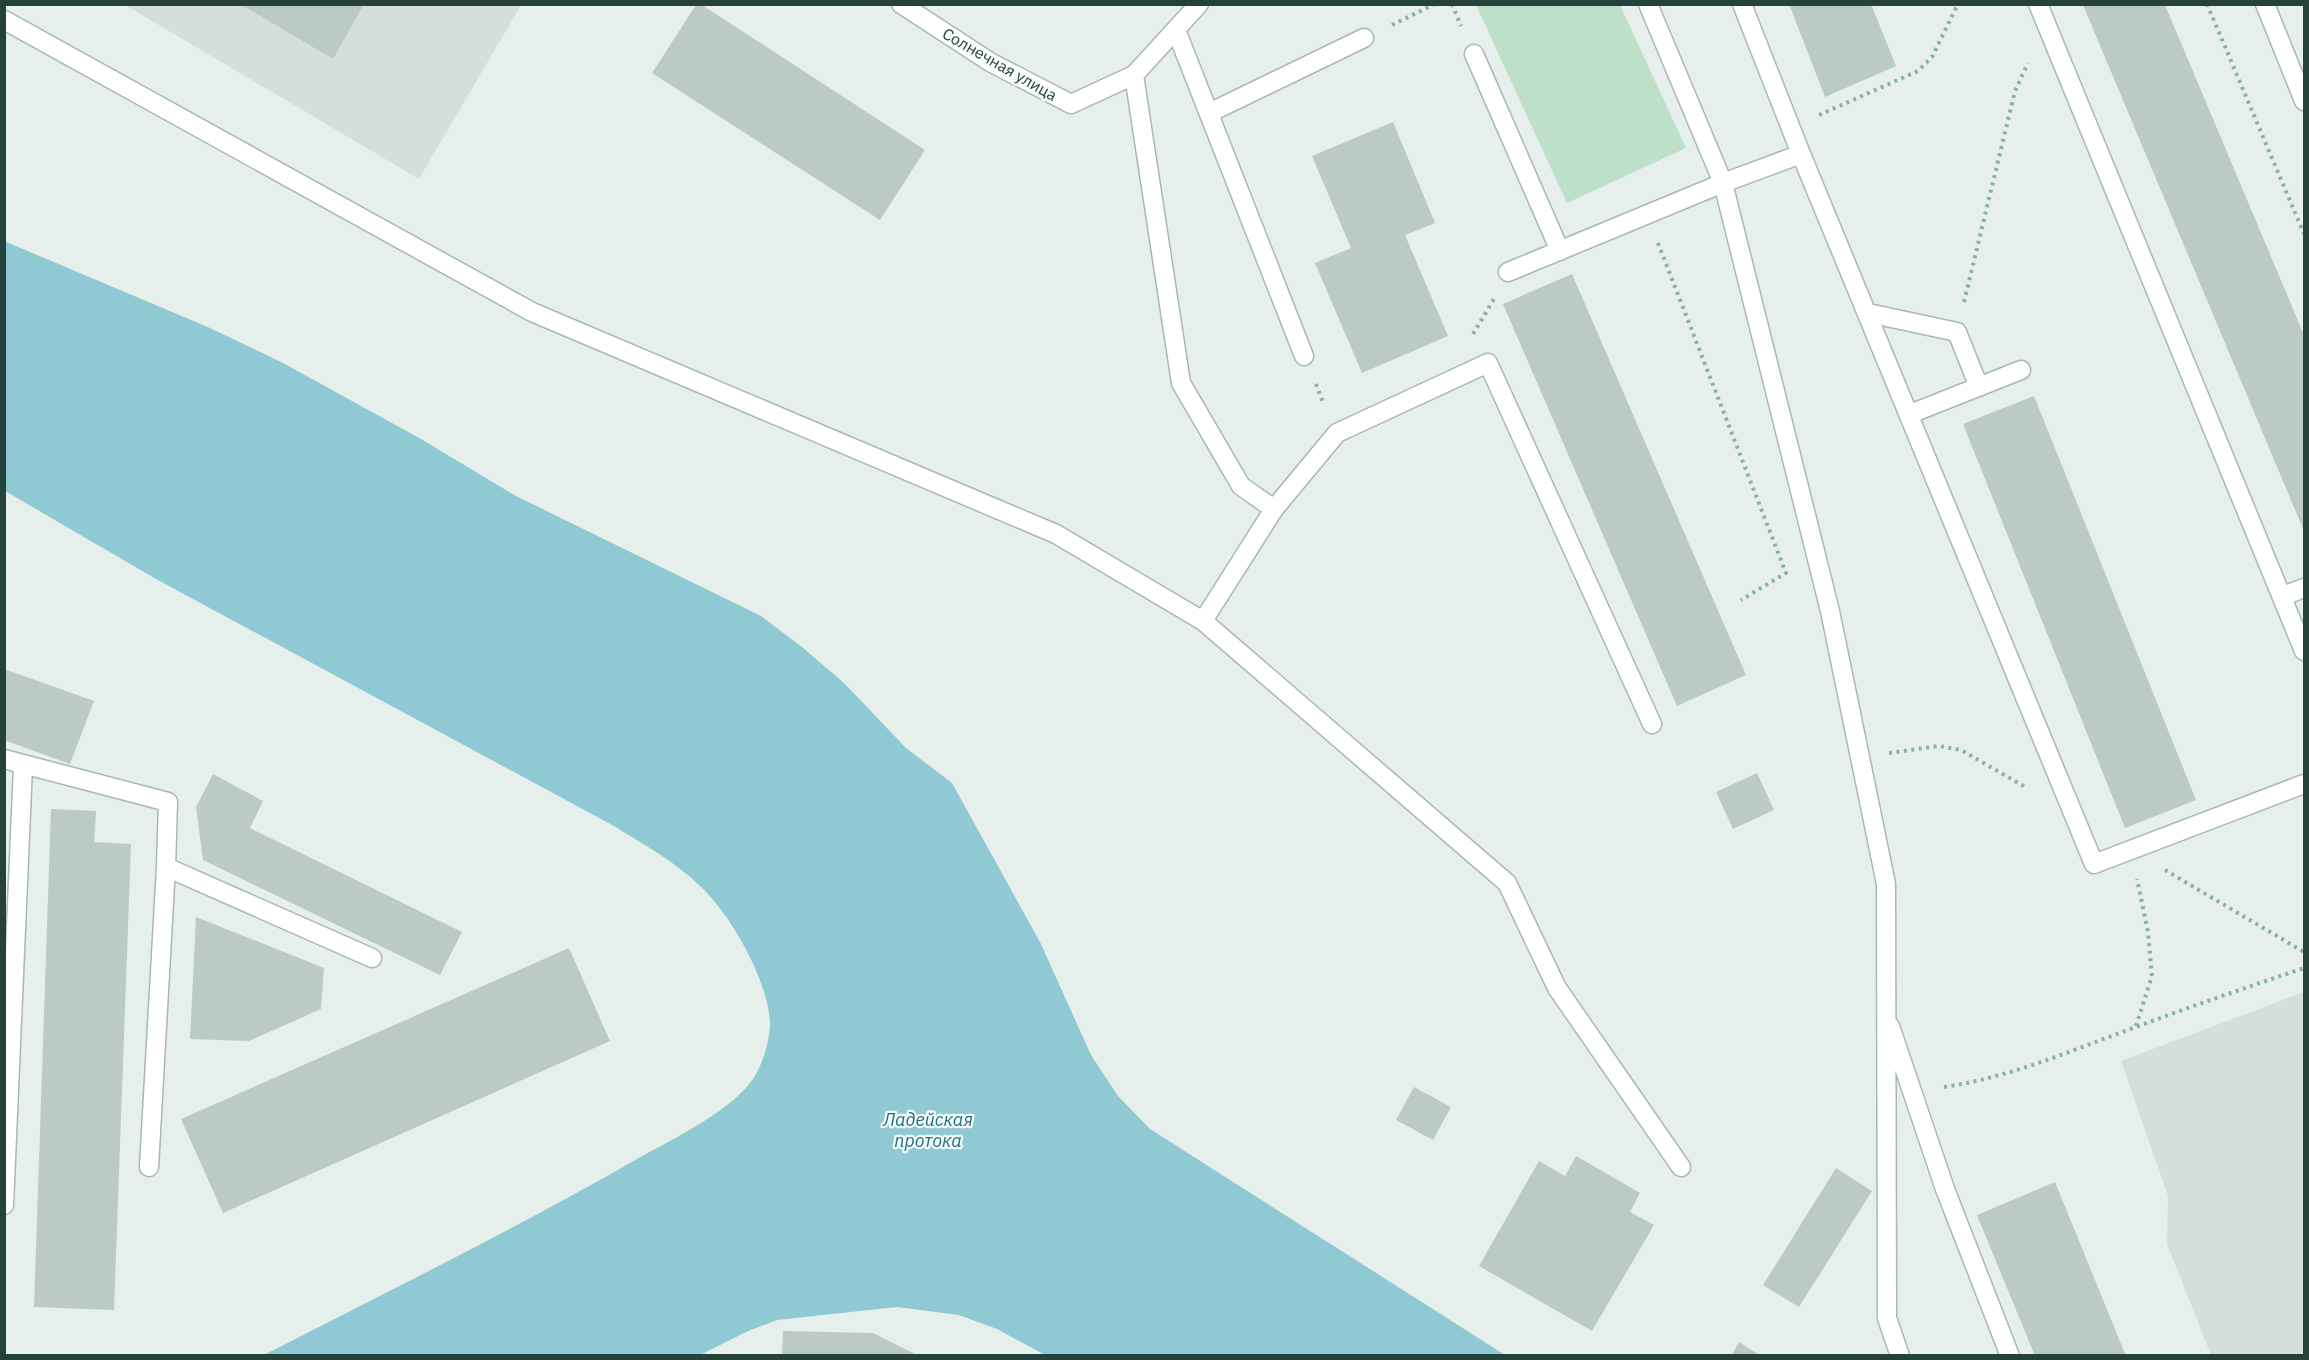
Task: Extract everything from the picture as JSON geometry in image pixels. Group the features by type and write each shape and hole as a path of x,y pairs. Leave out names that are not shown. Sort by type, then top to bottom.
{"street":[{"name":"Солнечная улица","path":"901,4 990,62 1071,104 1134,75"},
{"path":"1198,4 1134,75 1181,383 1241,486 1274,509"},
{"path":"1648,4 1723,183 1830,611 1886,884 1887,1318 1900,1356"},
{"path":"1742,4 1801,154 2094,864 2304,784"},
{"path":"2038,4 2304,651"},
{"path":"2265,4 2304,101"},
{"path":"4,20 532,312 1056,534 1203,621 1507,883 1557,988 1681,1167"},
{"path":"1176,30 1304,356"},
{"path":"1209,113 1364,38"},
{"path":"1474,54 1560,250"},
{"path":"1508,272 1723,183 1801,154"},
{"path":"1868,313 1957,332 1979,387"},
{"path":"1203,621 1274,509 1337,433 1488,363 1652,724"},
{"path":"1910,414 2021,370"},
{"path":"2283,596 2304,588"},
{"path":"4,759 23,766 168,802 149,1167"},
{"path":"4,1205 23,766"},
{"path":"166,867 372,958"},
{"path":"1885,1010 1945,1189 2010,1356"}],"path":[{"path":"1364,38 1435,4"},
{"path":"1791,128 1918,71 1932,57 1958,4"},
{"path":"2207,4 2304,234"},
{"path":"1957,332 2015,91 2046,24"},
{"path":"1647,214 1786,573 1741,600"},
{"path":"1467,340 1486,316 1508,272"},
{"path":"1304,356 1337,433"},
{"path":"1324,405 1335,400"},
{"path":"1860,757 1939,746 1961,750 2074,815"},
{"path":"2131,850 2304,952"},
{"path":"2131,850 2148,932 2152,976 2136,1026"},
{"path":"1912,1092 1980,1082 2022,1070 2136,1026 2304,968"}],"shaded area":[{"path":"125,5 521,5 419,179"},
{"path":"2304,992 2304,1355 2211,1355 2167,1244 2168,1196 2121,1061"}],"green space":[{"path":"1476,5 1620,5 1686,148 1567,203"}],"water":[{"name":"Ладейская протока","path":"4,241 210,328 283,363 421,439 516,496 761,616 844,683 906,748 952,783 1040,942 1091,1055 1118,1096 1150,1129 1505,1355 1045,1355 997,1329 959,1315 897,1307 777,1320 746,1332 700,1355 264,1355 545,1210 684,1133 717,1112 745,1089 758,1071 769,1037 768,1007 763,988 746,949 723,912 699,885 658,853 614,826 156,579 5,491"}],"building":[{"path":"240,4 364,4 333,59"},
{"path":"1789,4 1871,4 1896,66 1825,97"},
{"path":"696,5 702,5 925,150 880,220 652,73"},
{"path":"2083,5 2165,5 2304,335 2304,531"},
{"path":"1393,122 1435,223 1405,235 1448,336 1362,373 1315,263 1351,248 1312,156"},
{"path":"1572,274 1746,675 1677,706 1503,304"},
{"path":"2034,396 2196,800 2125,828 1963,424"},
{"path":"4,669 94,701 70,764 4,740"},
{"path":"1757,773 1774,810 1733,829 1716,792"},
{"path":"213,774 263,801 250,828 462,932 440,975 203,860 196,807"},
{"path":"51,809 96,811 94,842 131,844 114,1310 34,1307"},
{"path":"196,917 324,968 321,1009 249,1041 190,1039"},
{"path":"569,948 610,1041 223,1213 181,1119"},
{"path":"1414,1087 1451,1107 1433,1140 1396,1120"},
{"path":"1576,1156 1640,1193 1630,1212 1654,1225 1592,1331 1479,1266 1539,1161 1565,1176"},
{"path":"1836,1168 1872,1191 1799,1307 1763,1285"},
{"path":"2055,1182 2126,1356 2035,1356 1977,1215"},
{"path":"783,1331 873,1333 919,1356 782,1356"},
{"path":"1739,1342 1761,1356 1731,1356"}]}
